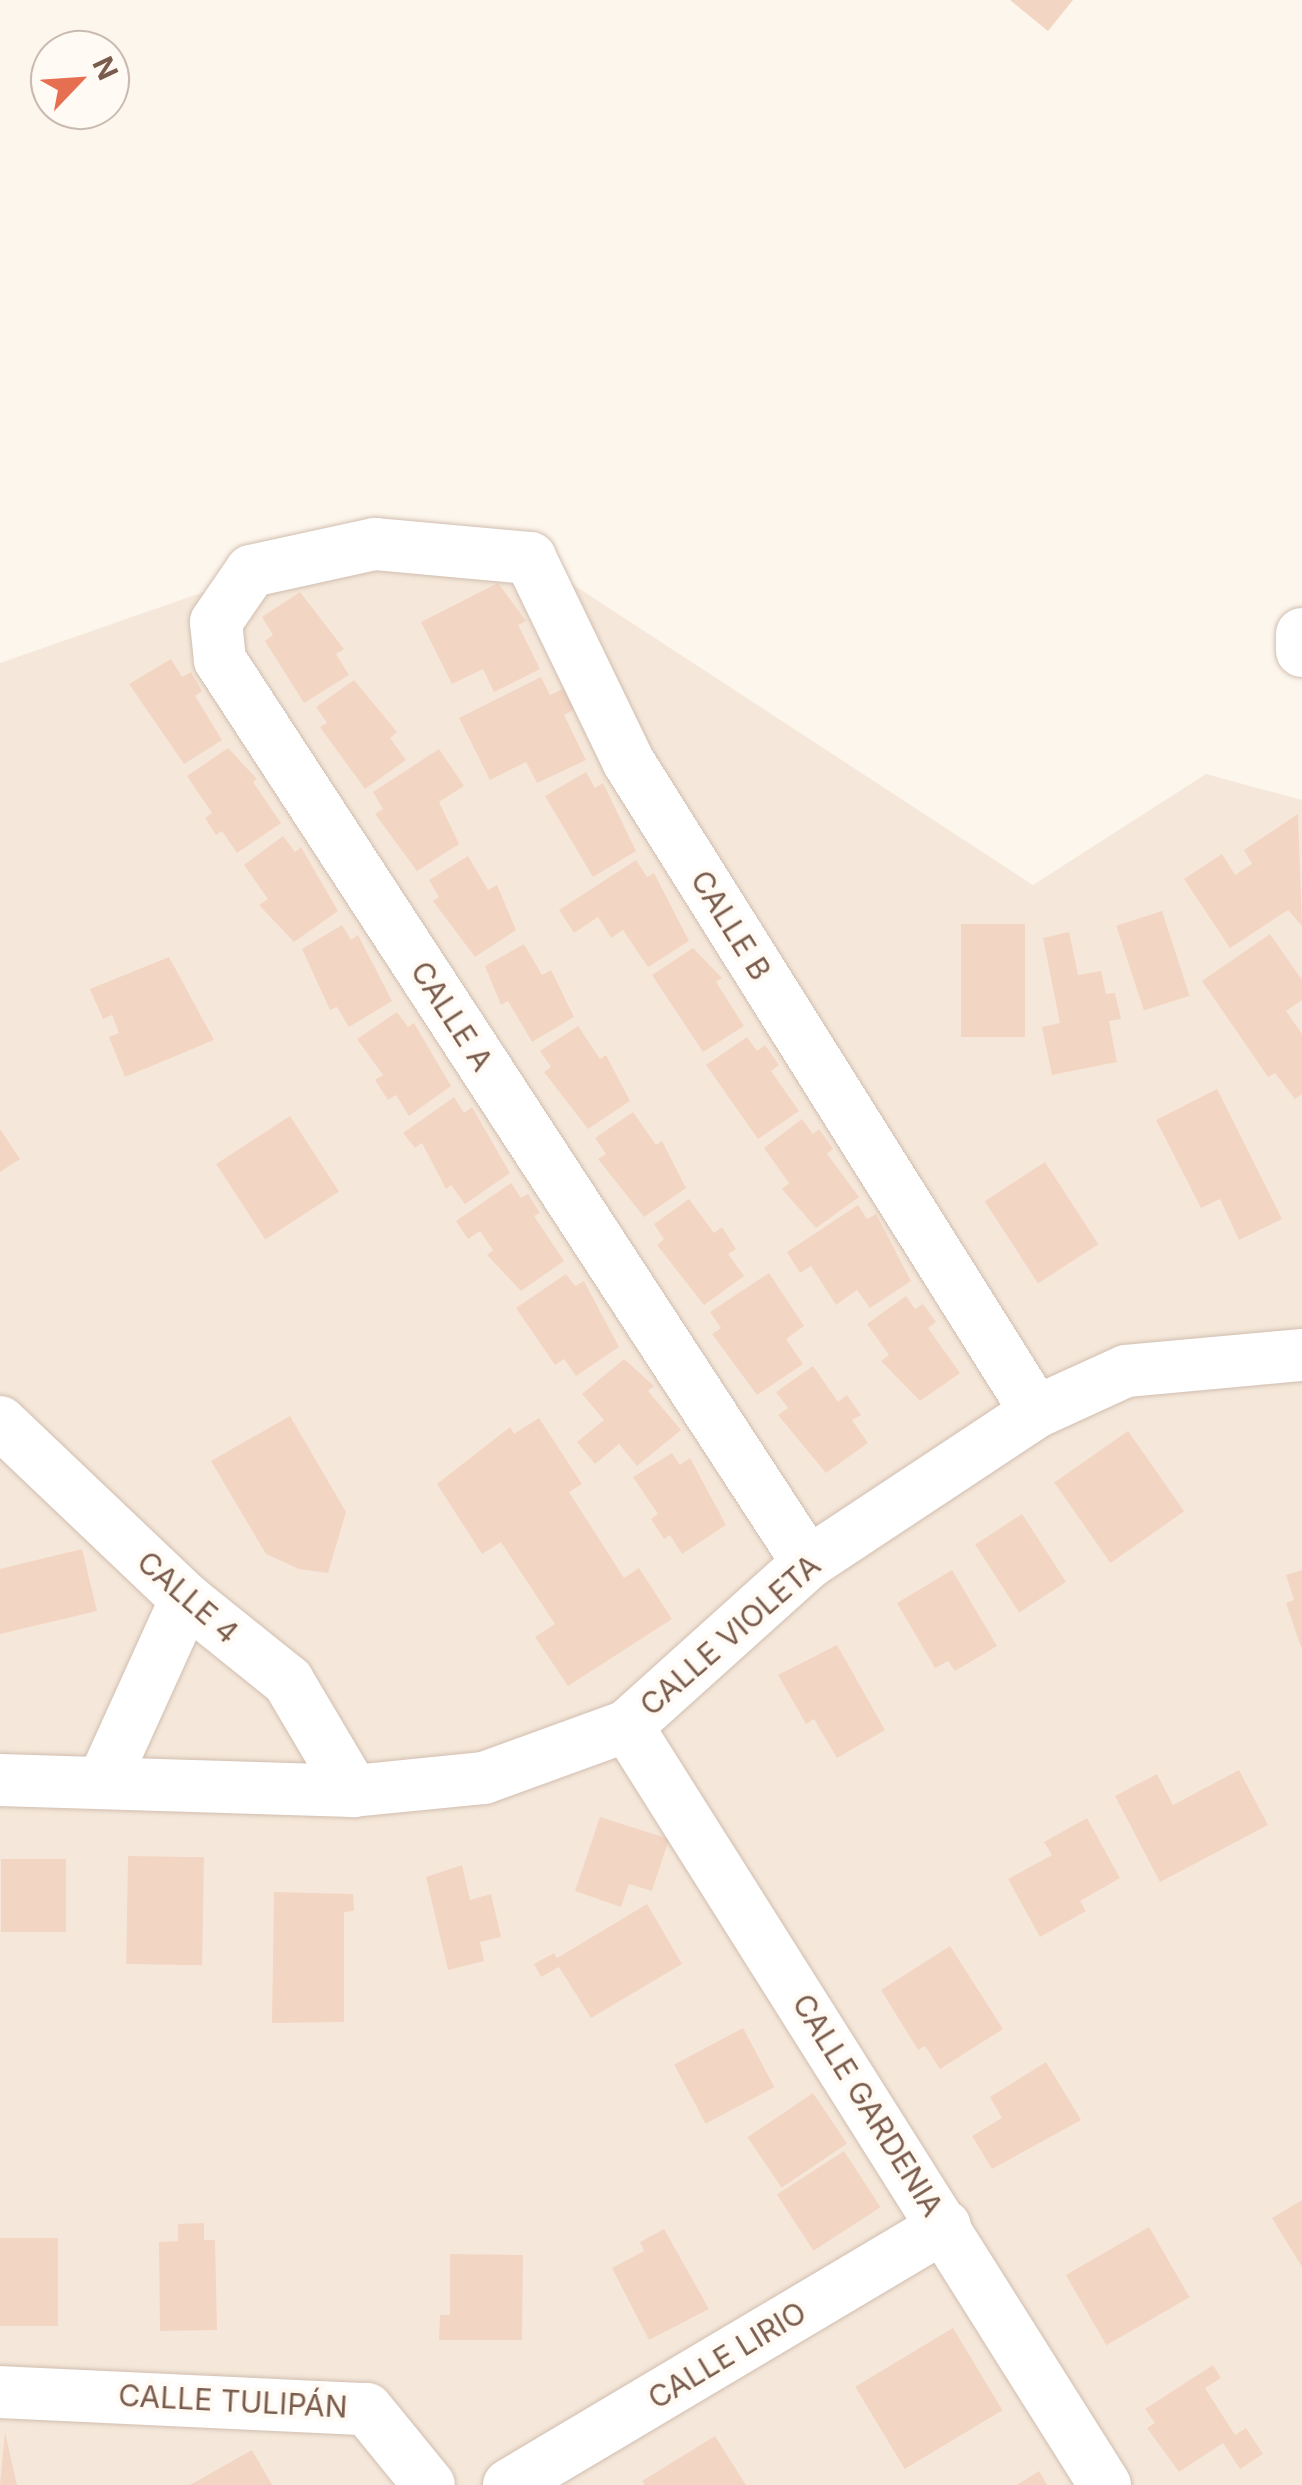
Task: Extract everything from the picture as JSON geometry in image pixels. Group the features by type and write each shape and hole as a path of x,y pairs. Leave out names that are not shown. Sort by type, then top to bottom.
{"street":[{"name":"CALLE B","path":"376,544 530,558 628,761 1036,1412"},
{"name":"CALLE A","path":"376,544 251,570 216,622 220,660 808,1563"},
{"path":"1302,634 1302,651"},
{"name":"CALLE VIOLETA","path":"0,1780 353,1791 484,1778 627,1726 808,1563 1036,1412 1126,1371 1302,1355"},
{"name":"CALLE 4","path":"0,1422 186,1600 288,1682 353,1791"},
{"path":"103,1782 186,1600"},
{"name":"CALLE GARDENIA","path":"627,1726 1105,2485"},
{"name":"CALLE LIRIO","path":"510,2485 945,2226"},
{"name":"CALLE TULIPÁN","path":"0,2392 367,2409 429,2485"}],"shaded area":[{"path":"520,550 1033,885 1206,774 1302,800 1302,2485 0,2485 0,663 290,562"}],"building":[{"path":"1010,0 1073,0 1048,31"},
{"path":"498,583 526,621 518,625 540,669 494,692 483,669 452,684 421,622"},
{"path":"300,592 344,649 336,654 349,675 304,703 265,641 273,635 262,617"},
{"path":"171,659 182,677 191,672 202,691 195,696 222,740 184,764 129,684"},
{"path":"541,677 550,695 565,688 575,709 564,715 586,760 537,783 526,762 490,780 459,718"},
{"path":"354,680 397,732 390,738 406,760 365,789 320,727 327,723 316,707"},
{"path":"228,748 257,779 253,782 281,823 237,853 222,831 216,835 205,818 212,813 187,776"},
{"path":"439,749 464,786 439,802 459,844 417,871 375,814 383,809 373,792"},
{"path":"586,772 595,788 603,783 636,851 593,877 545,796"},
{"path":"1298,814 1302,926 1288,910 1230,948 1184,879 1222,854 1235,875 1252,864 1244,850"},
{"path":"283,836 295,852 301,847 338,911 294,942 259,905 268,899 244,865"},
{"path":"468,856 488,890 497,885 516,930 475,957 433,901 439,897 429,880"},
{"path":"636,860 647,877 654,873 689,941 648,967 623,930 611,938 598,917 574,933 559,910"},
{"path":"1162,911 1190,996 1144,1010 1116,926"},
{"path":"961,924 1025,924 1025,1037 961,1037"},
{"path":"342,925 351,940 358,935 392,1001 349,1027 337,1007 330,1010 302,949"},
{"path":"1069,932 1078,975 1101,971 1106,994 1115,993 1121,1019 1109,1021 1117,1062 1052,1075 1042,1027 1060,1023 1043,938"},
{"path":"1270,934 1302,980 1302,1000 1286,1011 1302,1034 1302,1094 1295,1099 1275,1073 1268,1077 1202,981"},
{"path":"524,944 542,975 551,970 574,1017 532,1042 508,1001 501,1005 485,966"},
{"path":"693,948 722,978 716,982 744,1026 703,1052 652,975"},
{"path":"169,957 214,1040 125,1077 109,1037 119,1033 112,1015 103,1019 90,989"},
{"path":"397,1012 408,1027 414,1023 451,1086 409,1116 396,1095 388,1100 375,1080 383,1075 357,1039"},
{"path":"578,1026 600,1059 606,1055 630,1101 588,1129 544,1072 551,1067 540,1051"},
{"path":"747,1037 757,1051 765,1045 779,1065 771,1071 799,1111 758,1139 706,1065"},
{"path":"1217,1089 1282,1219 1239,1240 1220,1199 1201,1208 1156,1120"},
{"path":"454,1097 464,1113 472,1107 510,1173 465,1204 451,1185 446,1189 422,1143 415,1148 403,1133"},
{"path":"633,1112 656,1145 662,1141 686,1188 644,1217 598,1159 606,1154 595,1138"},
{"path":"290,1116 339,1191 265,1239 216,1164"},
{"path":"802,1119 813,1134 819,1129 833,1149 827,1154 859,1197 816,1228 782,1189 789,1183 764,1148"},
{"path":"0,1129 20,1159 0,1172"},
{"path":"1045,1162 1098,1244 1038,1283 985,1201"},
{"path":"511,1183 521,1198 528,1194 540,1213 534,1216 564,1261 521,1291 487,1255 493,1250 480,1231 468,1239 456,1221"},
{"path":"689,1199 714,1233 722,1227 736,1249 728,1254 744,1276 704,1305 657,1245 664,1239 654,1224"},
{"path":"858,1205 867,1219 876,1214 911,1281 870,1308 857,1290 836,1305 811,1266 800,1273 787,1252"},
{"path":"769,1273 804,1326 786,1339 803,1364 757,1395 712,1334 721,1328 710,1312"},
{"path":"566,1274 575,1286 584,1281 619,1347 576,1376 564,1359 555,1365 516,1308"},
{"path":"906,1296 915,1309 923,1304 936,1322 928,1328 960,1373 920,1401 881,1361 889,1355 867,1324"},
{"path":"624,1359 654,1386 648,1391 681,1430 637,1466 619,1444 595,1464 577,1442 604,1420 582,1394"},
{"path":"813,1366 838,1402 847,1395 861,1415 852,1420 868,1443 826,1473 778,1415 788,1408 776,1392"},
{"path":"290,1416 346,1512 328,1573 299,1569 266,1554 211,1461"},
{"path":"539,1418 582,1484 569,1492 624,1578 639,1568 672,1619 568,1686 535,1637 555,1624 501,1542 482,1554 437,1484 510,1427 514,1434"},
{"path":"1128,1431 1184,1511 1110,1563 1054,1483"},
{"path":"672,1453 680,1465 690,1458 726,1525 682,1554 670,1535 664,1539 651,1519 658,1514 633,1477"},
{"path":"1022,1514 1066,1582 1019,1612 975,1544"},
{"path":"82,1549 97,1611 0,1634 0,1569"},
{"path":"952,1570 997,1646 955,1671 948,1661 935,1668 897,1603"},
{"path":"1302,1570 1301,1647 1286,1603 1294,1600 1286,1575"},
{"path":"837,1645 885,1730 837,1758 814,1719 806,1724 778,1675"},
{"path":"1239,1770 1268,1825 1160,1882 1115,1796 1157,1774 1173,1805"},
{"path":"600,1817 669,1839 652,1891 629,1884 621,1907 575,1891"},
{"path":"1087,1818 1120,1878 1080,1901 1086,1911 1040,1937 1008,1879 1052,1855 1044,1842"},
{"path":"128,1856 204,1857 202,1965 126,1964"},
{"path":"1,1859 66,1859 66,1932 1,1932"},
{"path":"462,1865 470,1900 491,1894 501,1937 480,1942 484,1961 448,1970 426,1877"},
{"path":"274,1892 353,1894 354,1911 344,1912 344,2022 272,2023"},
{"path":"647,1904 682,1964 591,2018 559,1967 541,1977 534,1964 554,1953 557,1958"},
{"path":"950,1946 1003,2029 940,2069 925,2046 918,2050 881,1990"},
{"path":"743,2028 774,2087 706,2124 674,2065"},
{"path":"1046,2062 1081,2120 992,2169 972,2136 1002,2118 990,2097"},
{"path":"813,2093 847,2144 782,2188 748,2137"},
{"path":"844,2151 880,2207 813,2251 777,2195"},
{"path":"1302,2200 1302,2267 1272,2218"},
{"path":"204,2223 204,2240 215,2240 217,2330 160,2331 159,2242 178,2241 178,2224"},
{"path":"1149,2227 1190,2297 1106,2345 1066,2275"},
{"path":"664,2229 709,2309 649,2340 612,2268 644,2251 640,2242"},
{"path":"0,2238 58,2238 58,2326 0,2326"},
{"path":"450,2254 523,2255 522,2340 439,2340 440,2315 450,2315"},
{"path":"953,2328 1002,2410 905,2469 855,2387"},
{"path":"1213,2365 1221,2378 1205,2388 1235,2435 1246,2428 1263,2454 1240,2469 1223,2443 1179,2472 1147,2428 1155,2423 1145,2409"},
{"path":"5,2432 17,2485 0,2485"},
{"path":"715,2436 746,2485 645,2485 642,2481"},
{"path":"252,2450 272,2485 190,2485"},
{"path":"1039,2471 1047,2485 1017,2485"}]}
